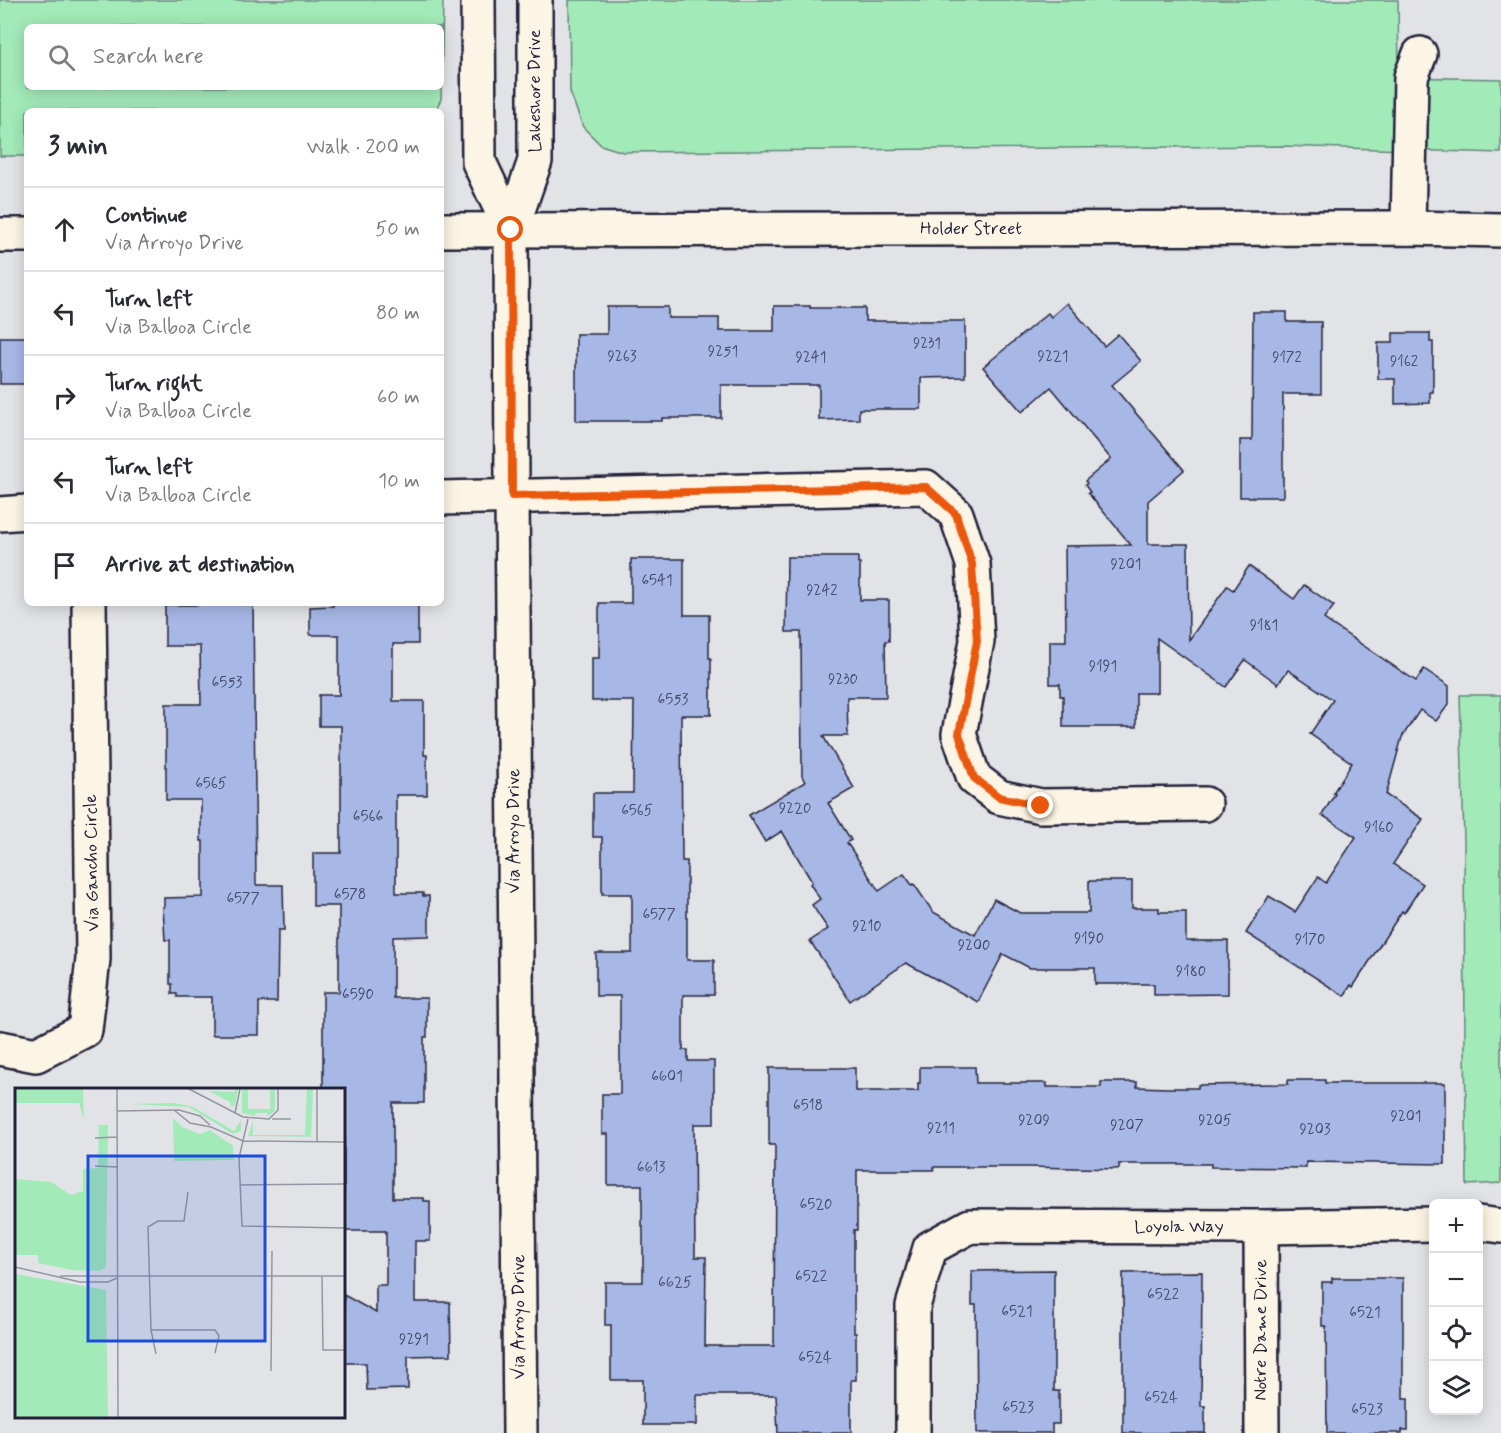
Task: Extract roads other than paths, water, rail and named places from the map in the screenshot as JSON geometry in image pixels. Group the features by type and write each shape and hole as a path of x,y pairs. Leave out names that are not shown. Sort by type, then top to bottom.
{"street":[{"path":"478,0 479,162 511,230"},
{"name":"Lakeshore Drive","path":"511,230 535,161 535,0"},
{"path":"1408,228 1412,77 1420,54"},
{"name":"Holder Street","path":"444,230 1408,228 1501,230"},
{"name":"Via Arroyo Drive","path":"511,230 519,1433"},
{"path":"0,235 24,235"},
{"path":"444,498 926,487 956,514 972,564 977,641 959,734 974,778 999,797 1041,806 1205,804"},
{"path":"0,514 24,512"},
{"name":"Via Gancho Circle","path":"0,1048 36,1055 85,1030 93,959 89,606"},
{"name":"Loyola Way","path":"913,1433 912,1306 930,1248 970,1226 1261,1227 1429,1224"},
{"path":"1483,1224 1501,1226"},
{"name":"Notre Dame Drive","path":"1261,1227 1262,1433"}]}
